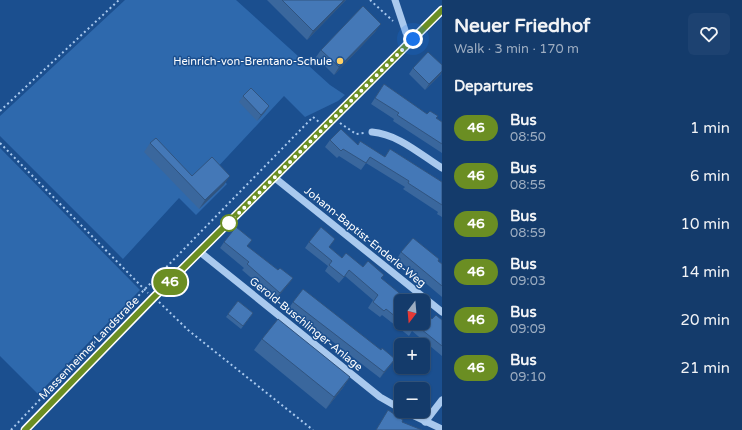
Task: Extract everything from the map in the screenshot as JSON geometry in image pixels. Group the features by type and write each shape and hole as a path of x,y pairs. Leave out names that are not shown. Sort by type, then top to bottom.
{"street":[{"path":"395,0 406,33 413,39"},
{"name":"Massenheimer Landstraße","path":"25,430 200,252 442,10"},
{"path":"372,132 382,133 393,137 442,168"},
{"name":"Johann-Baptist-Enderle-Weg","path":"275,178 442,312"},
{"name":"Gerold-Buschlinger-Anlage","path":"200,252 380,397 394,405"},
{"path":"425,422 442,400"},
{"path":"417,418 442,429"}],"path":[{"path":"0,111 119,0"},
{"path":"370,0 406,33"},
{"path":"11,430 150,284 313,117"},
{"path":"339,122 356,134 372,132"}],"shaded area":[{"path":"125,0 236,0 330,85 345,95 338,101 305,117 284,96 214,171 227,184 196,215 179,198 123,259 0,136 0,116"},
{"path":"0,148 140,290 38,394 0,356"}],"building":[{"path":"282,0 344,0 313,31"},
{"path":"363,6 381,24 339,67 321,50"},
{"path":"428,52 442,65 442,71 429,84 413,68"},
{"path":"384,84 427,114 430,111 438,116 436,118 442,122 442,144 397,115 399,113 375,98"},
{"path":"251,88 269,106 261,115 243,96"},
{"path":"341,129 358,145 360,141 385,157 390,149 442,182 442,205 408,183 409,181 370,157 366,163 343,149 341,151 330,140"},
{"path":"156,138 192,176 212,157 230,176 205,200 150,143"},
{"path":"236,227 252,240 247,246 278,270 280,268 293,278 280,293 247,264 249,262 224,242"},
{"path":"321,227 335,239 329,247 342,258 346,253 363,267 368,261 384,275 381,278 400,294 394,294 394,315 386,309 384,311 373,302 378,295 349,270 344,277 329,265 332,261 309,242"},
{"path":"413,238 439,259 438,261 442,264 442,286 401,252"},
{"path":"303,289 381,350 382,348 394,358 394,360 384,372 293,302"},
{"path":"238,301 253,313 243,326 228,314"},
{"path":"436,315 442,320 442,346 422,330 430,330 430,317 432,319"},
{"path":"278,319 350,377 334,397 262,339"},
{"path":"388,410 394,414 394,418 400,418 403,420 402,422 422,430 376,430"}],"bus line":[{"name":"46","path":"25,430 153,298 442,10"}],"place":[{"name":"Heinrich-von-Brentano-Schule","path":"340,61"}],"route":[{"path":"229,223 413,39"}]}
